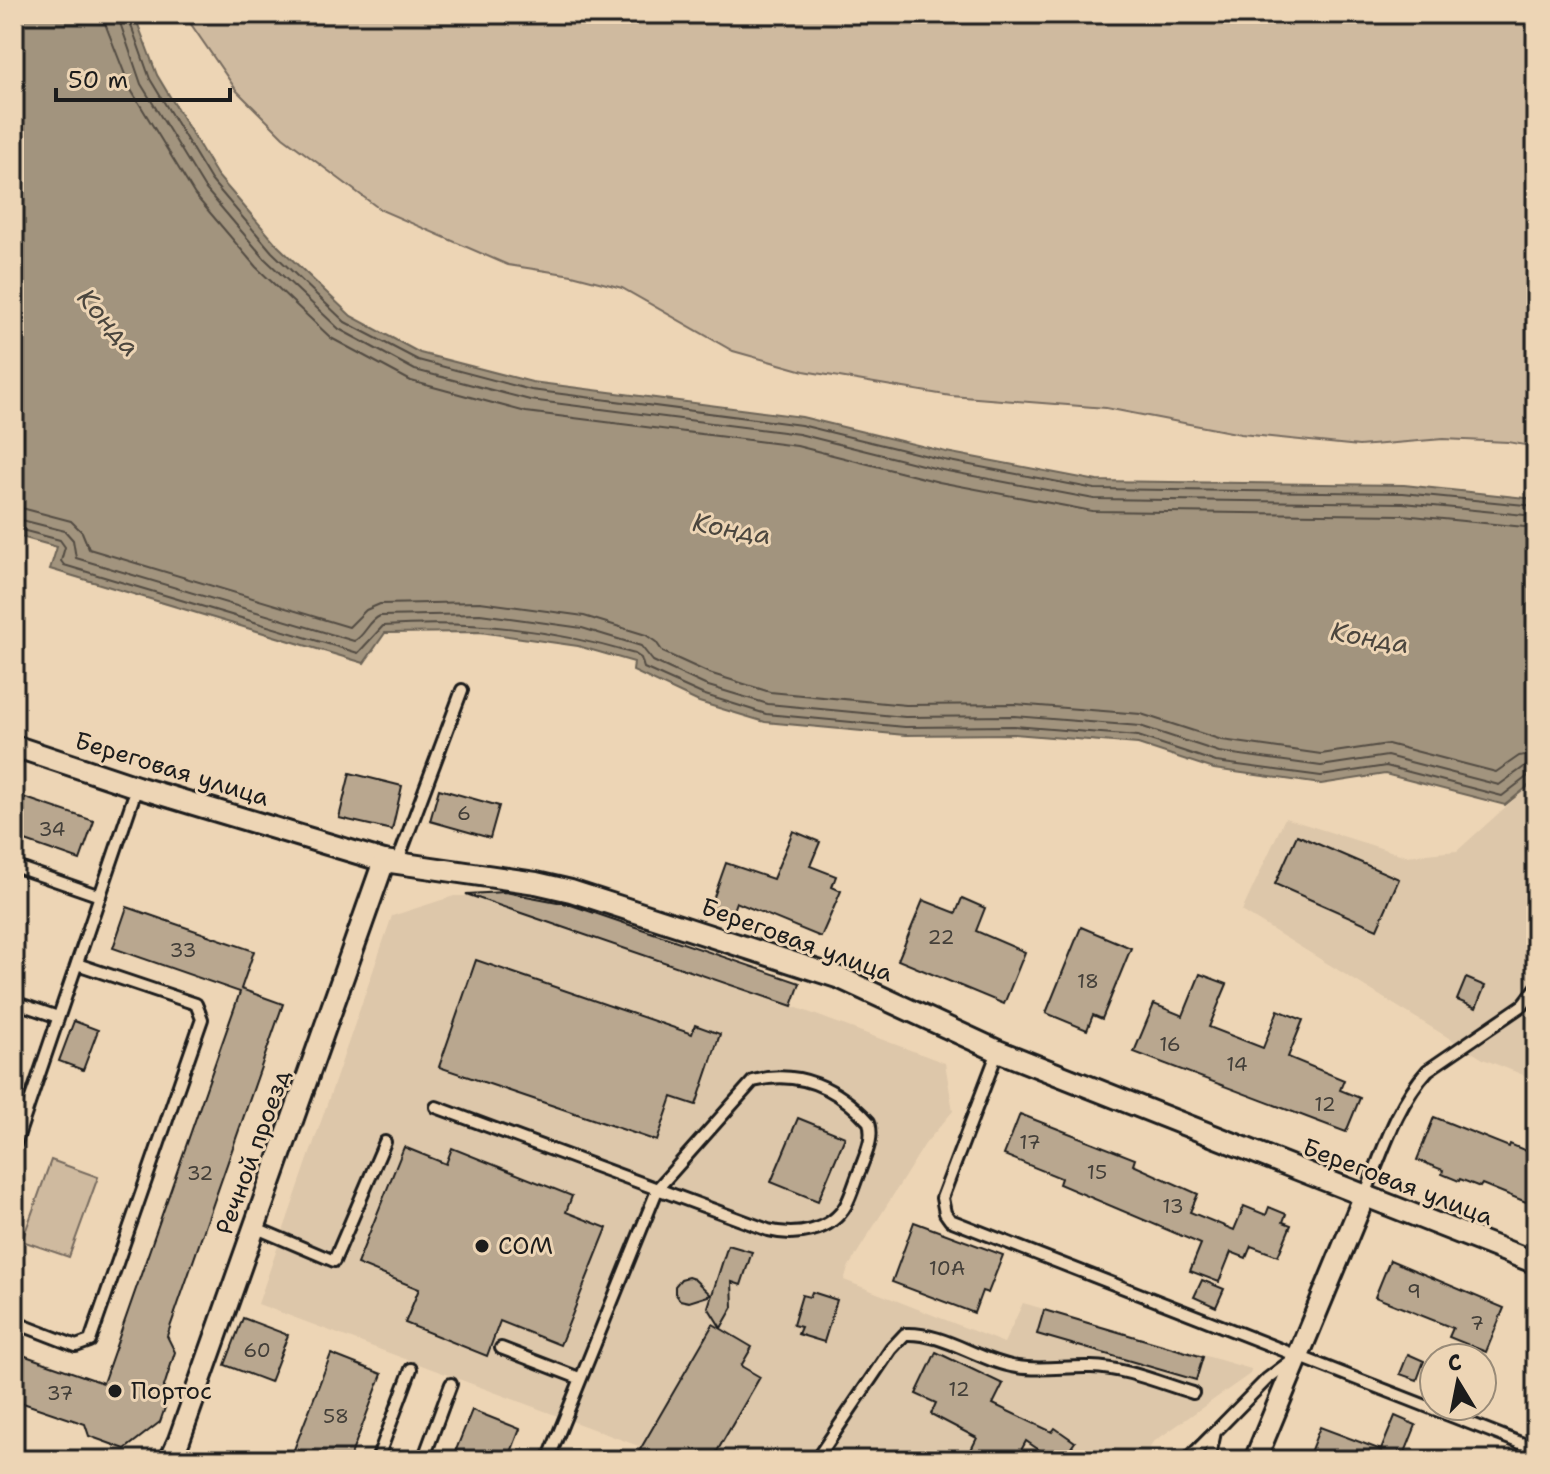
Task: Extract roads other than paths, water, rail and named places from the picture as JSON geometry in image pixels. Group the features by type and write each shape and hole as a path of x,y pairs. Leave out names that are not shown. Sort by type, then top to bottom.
{"street":[{"name":"Береговая улица","path":"14,746 137,787 391,862 536,883 631,910 840,978 998,1051 1536,1263"},
{"name":"Речной проезд","path":"170,1460 391,862"},
{"path":"1255,1460 1364,1197"}],"lane":[{"path":"391,862 462,690"},
{"path":"14,1148 137,787"},
{"path":"14,866 100,896"},
{"path":"14,1322 76,1346 90,1341 202,1019 196,1004 77,964"},
{"path":"1364,1197 1401,1108 1415,1084 1428,1070 1523,1005 1536,988"},
{"path":"14,1002 58,1017"},
{"path":"998,1051 942,1198 950,1220 1536,1449"},
{"path":"436,1107 658,1188 782,1233 816,1229 837,1216 845,1206 869,1146 872,1132 869,1122 817,1083 803,1078 768,1077 753,1081 658,1188 548,1460"},
{"path":"254,1227 334,1261 385,1142"},
{"path":"816,1460 891,1349 905,1334 922,1333 1020,1368 1093,1367 1117,1370 1193,1393"},
{"path":"501,1348 579,1378"},
{"path":"1187,1460 1267,1379 1297,1356"},
{"path":"377,1460 411,1369"},
{"path":"423,1460 451,1384"},
{"path":"1209,1460 1215,1432"}],"water":[{"name":"Конда","path":"14,14 134,14 157,75 217,175 278,246 351,316 420,353 532,382 802,417 946,452 1097,481 1404,485 1536,499 1536,784 1532,783 1505,805 1385,774 1321,784 1214,769 1138,744 1014,734 905,735 765,722 699,702 633,671 634,662 578,646 480,632 385,633 364,663 50,569 57,547 14,535"}],"place":[{"name":"СОМ","path":"482,1246"},
{"name":"Портос","path":"115,1391"}]}
